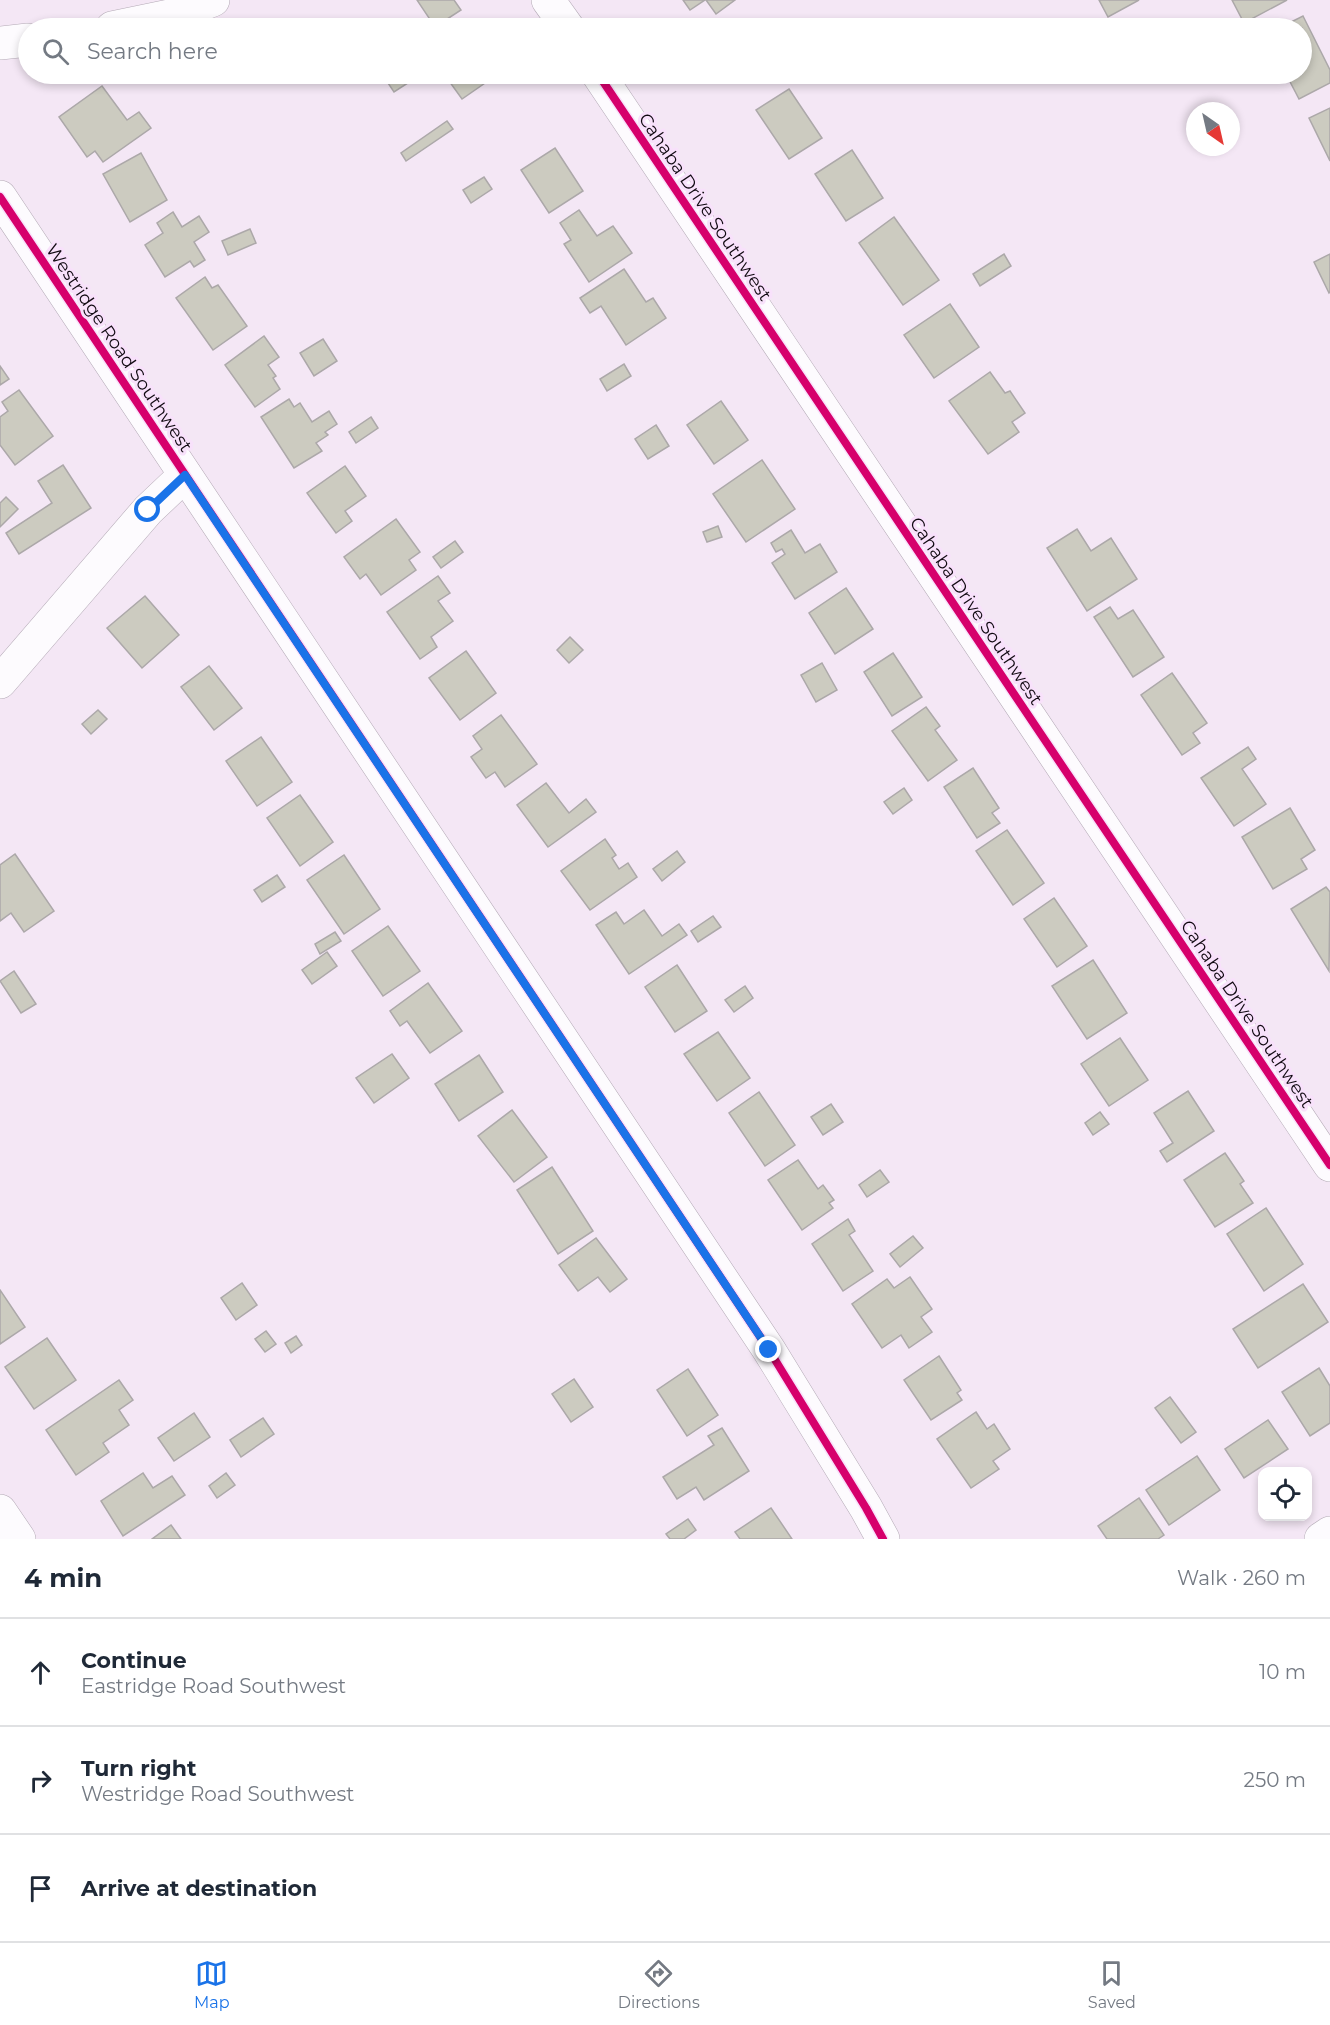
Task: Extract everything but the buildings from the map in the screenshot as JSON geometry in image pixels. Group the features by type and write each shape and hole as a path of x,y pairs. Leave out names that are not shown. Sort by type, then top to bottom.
{"street":[{"path":"160,18 213,0"},
{"path":"548,0 560,18"},
{"path":"0,43 18,41"},
{"name":"Cahaba Drive Southwest","path":"605,84 1330,1165"},
{"name":"Westridge Road Southwest","path":"0,197 769,1350 883,1539"},
{"path":"0,682 148,510 185,475"},
{"path":"0,1511 19,1539"},
{"path":"1321,1539 1330,1533"}],"cycle path":[{"path":"605,84 1330,1165"},
{"path":"0,197 769,1350 883,1539"}],"route":[{"path":"148,510 185,475 769,1350"}]}
